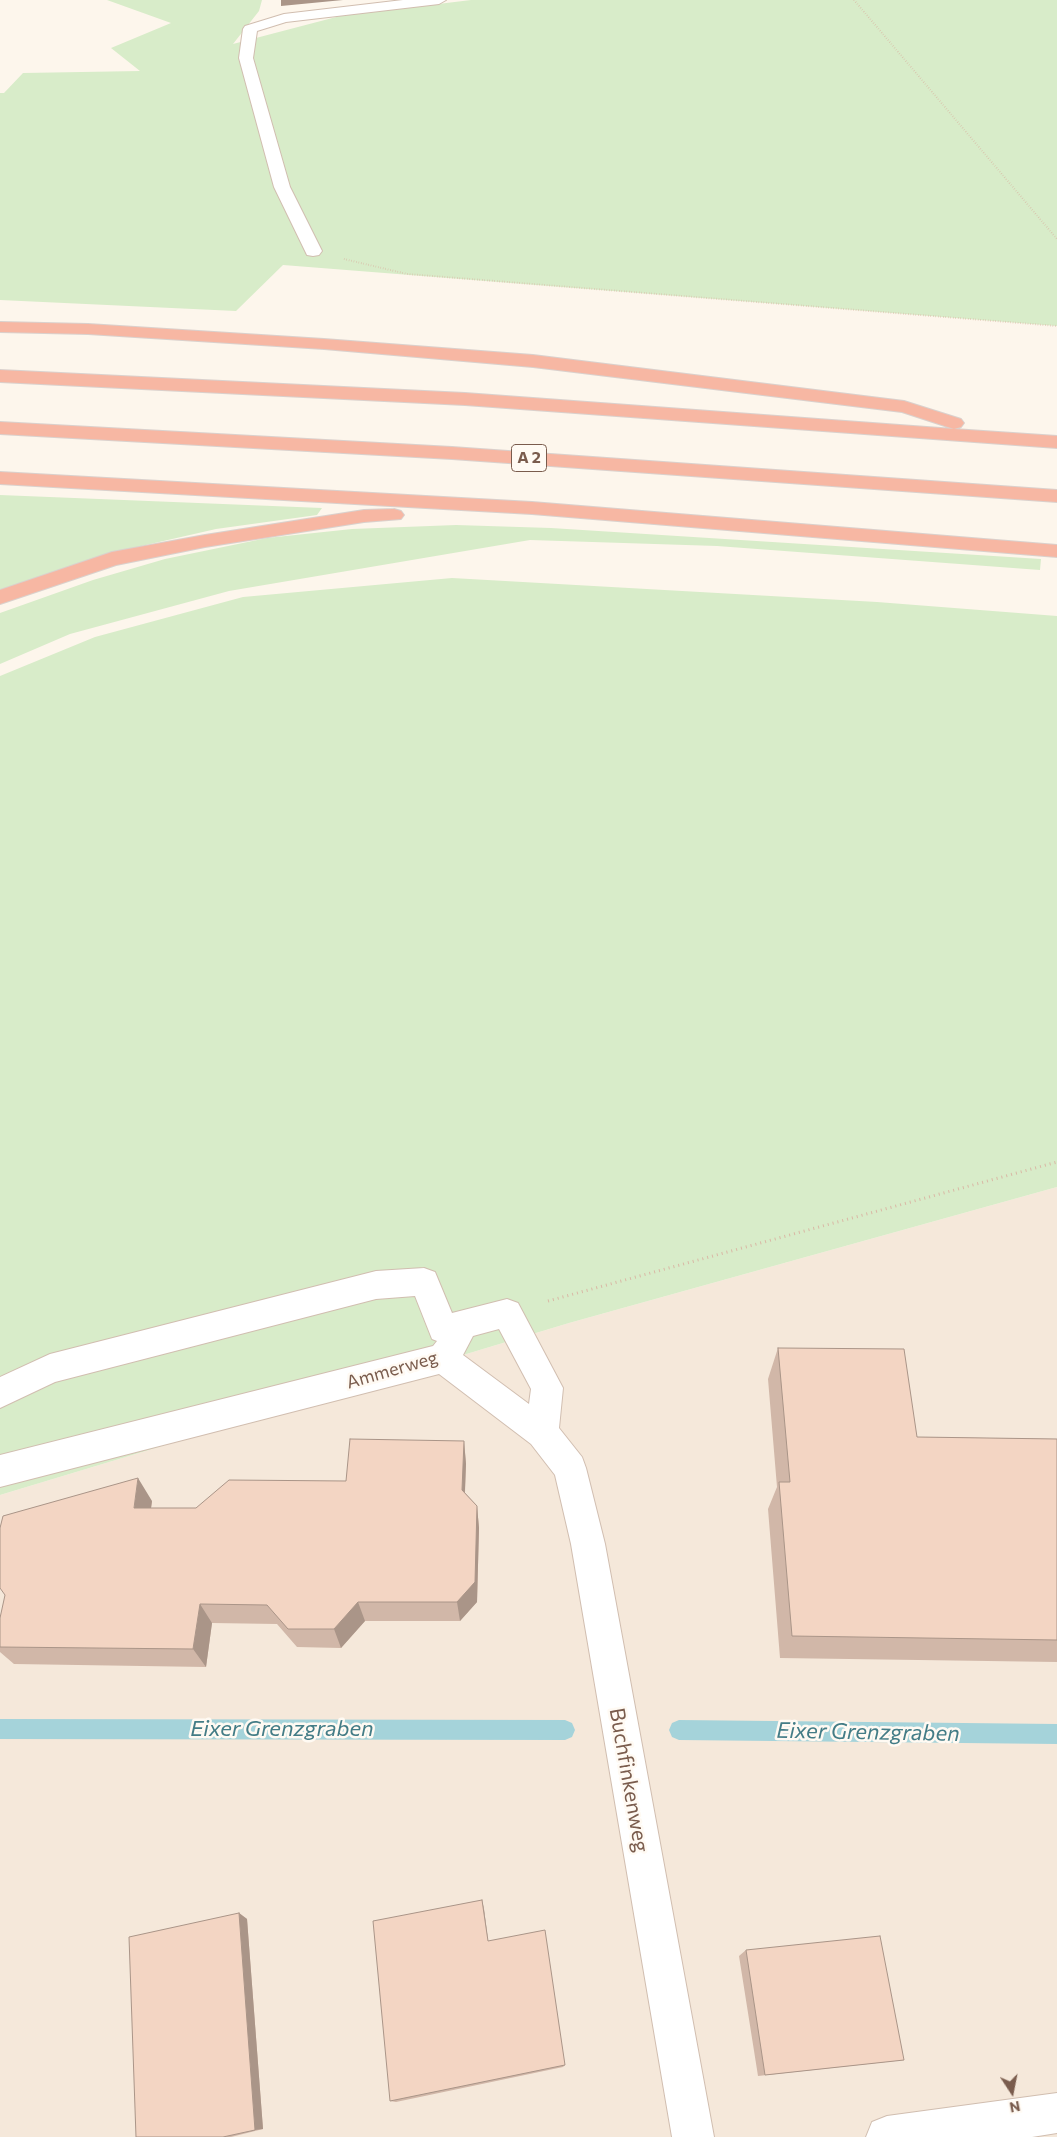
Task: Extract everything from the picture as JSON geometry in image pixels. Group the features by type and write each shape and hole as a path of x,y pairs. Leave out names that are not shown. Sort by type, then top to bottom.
{"highway":[{"path":"0,326 88,329 324,344 533,361 904,407 998,437"},
{"path":"0,376 465,399 1057,442"},
{"name":"A 2","path":"0,428 452,453 1057,496"},
{"path":"0,478 532,508 1057,551"},
{"path":"0,597 112,560 205,541 364,516 532,508"}],"street":[{"path":"313,251 282,187 246,58 250,29 284,18 439,0"},
{"name":"Ammerweg","path":"0,1393 50,1369 376,1285 424,1282 443,1344 0,1471"},
{"path":"443,1344 507,1312 547,1388 542,1433"},
{"name":"Buchfinkenweg","path":"443,1344 542,1433 570,1468 588,1544 693,2137"},
{"path":"887,2137 1057,2113"}],"path":[{"path":"854,0 1057,239"},
{"path":"313,251 407,274 1057,326"},
{"path":"507,1312 1057,1162"}],"shaded area":[{"path":"1057,1187 1057,2137 0,2137 0,1495 569,1323"}],"green space":[{"path":"107,0 262,0 259,11 233,44 340,16 471,0 1057,0 1057,326 283,265 236,311 0,300 0,93 4,93 23,73 140,71 111,48 171,23"},
{"path":"0,495 322,508 317,515 216,529 124,550 0,590"},
{"path":"456,525 551,528 1041,559 1040,570 717,546 530,540 229,591 70,634 0,664 0,613 93,580 165,559 267,538 352,529"},
{"path":"452,578 877,602 1057,616 1057,1187 569,1323 0,1495 0,676 95,637 243,597"}],"building":[{"path":"778,1348 904,1349 917,1437 1057,1439 1057,1640 792,1636 779,1482 790,1482"},
{"path":"350,1439 464,1441 462,1490 477,1506 475,1582 457,1602 358,1602 334,1629 288,1629 267,1605 200,1604 193,1649 0,1647 0,1618 5,1595 0,1588 0,1528 3,1516 138,1478 134,1508 196,1508 229,1480 346,1481"},
{"path":"482,1900 488,1941 545,1930 565,2065 390,2101 373,1921"},
{"path":"239,1913 255,2130 223,2137 136,2137 129,1937"},
{"path":"880,1936 904,2060 765,2075 746,1950"}],"waterway":[{"name":"Eixer Grenzgraben","path":"0,1729 565,1730"},
{"name":"Eixer Grenzgraben","path":"679,1730 1057,1734"}]}
